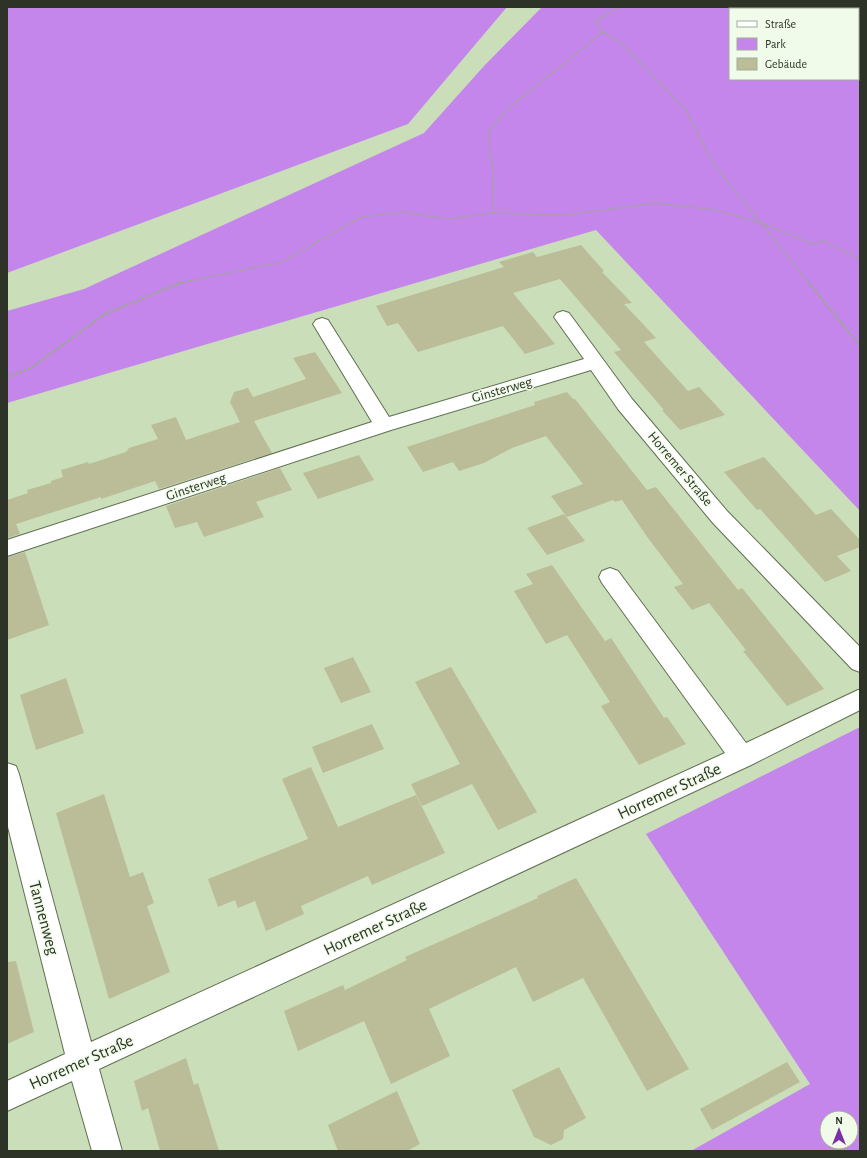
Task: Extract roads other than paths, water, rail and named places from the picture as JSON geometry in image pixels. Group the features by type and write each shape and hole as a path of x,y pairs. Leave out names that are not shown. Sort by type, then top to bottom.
{"street":[{"name":"Horremer Straße","path":"563,317 626,404 720,517 860,662"},
{"path":"322,324 384,425"},
{"name":"Ginsterweg","path":"7,548 384,425 596,362"},
{"path":"610,576 742,757"},
{"name":"Horremer Straße","path":"7,1096 742,757 860,700"},
{"name":"Tannenweg","path":"7,774 82,1062 107,1151"}]}
